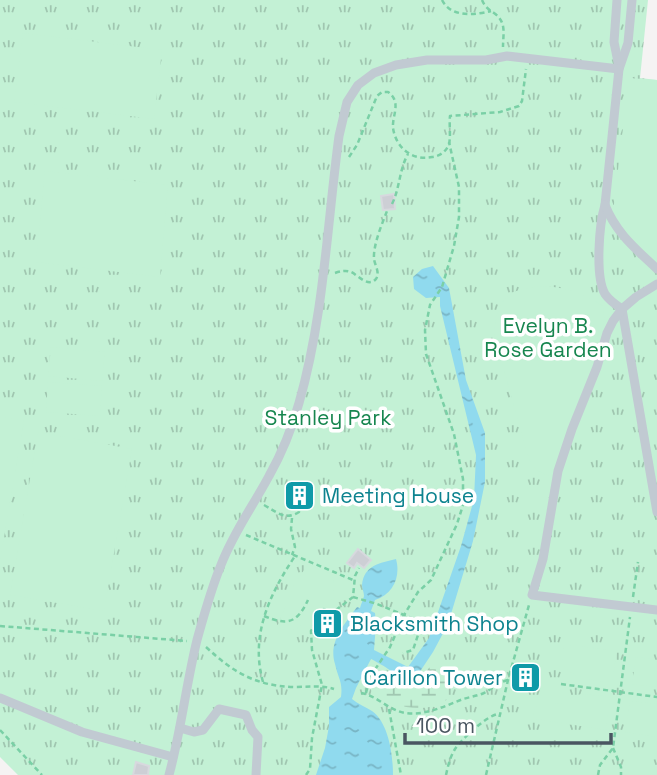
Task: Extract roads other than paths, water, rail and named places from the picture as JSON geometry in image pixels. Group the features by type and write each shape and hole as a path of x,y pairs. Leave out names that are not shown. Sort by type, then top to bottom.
{"lane":[{"path":"617,0 614,42 620,69"},
{"path":"632,0 628,43 620,69 605,205 600,226 601,282 606,295 622,309 657,512"},
{"path":"169,775 210,593 237,531 281,453 298,404 307,369 323,275 335,161 347,103 358,86 374,73 396,65 426,60 491,59 507,56 620,69"},
{"path":"605,205 612,222 624,238 657,268"},
{"path":"657,284 622,309 607,333 558,471 543,559 532,595 657,610"},
{"path":"0,698 82,732 173,757"},
{"path":"180,728 194,732 203,730 219,709 246,715 258,737 256,775"}],"water":[{"path":"433,266 449,288 466,380 485,433 485,482 473,541 448,624 415,679 403,681 371,659 352,699 372,711 382,723 391,750 393,775 316,775 325,748 329,707 341,697 341,684 333,656 335,641 357,607 360,608 364,596 363,578 374,566 396,559 394,584 387,594 375,600 371,611 375,613 376,624 374,650 408,667 429,638 461,546 474,499 476,455 440,297 426,298 414,289 413,277 422,269"}],"place":[{"name":"Meeting House","path":"299,496"},
{"name":"Blacksmith Shop","path":"327,624"},
{"name":"Carillon Tower","path":"526,678"}],"park label":[{"name":"Evelyn B. Rose Garden","path":"548,338"},
{"name":"Stanley Park","path":"328,418"}]}
